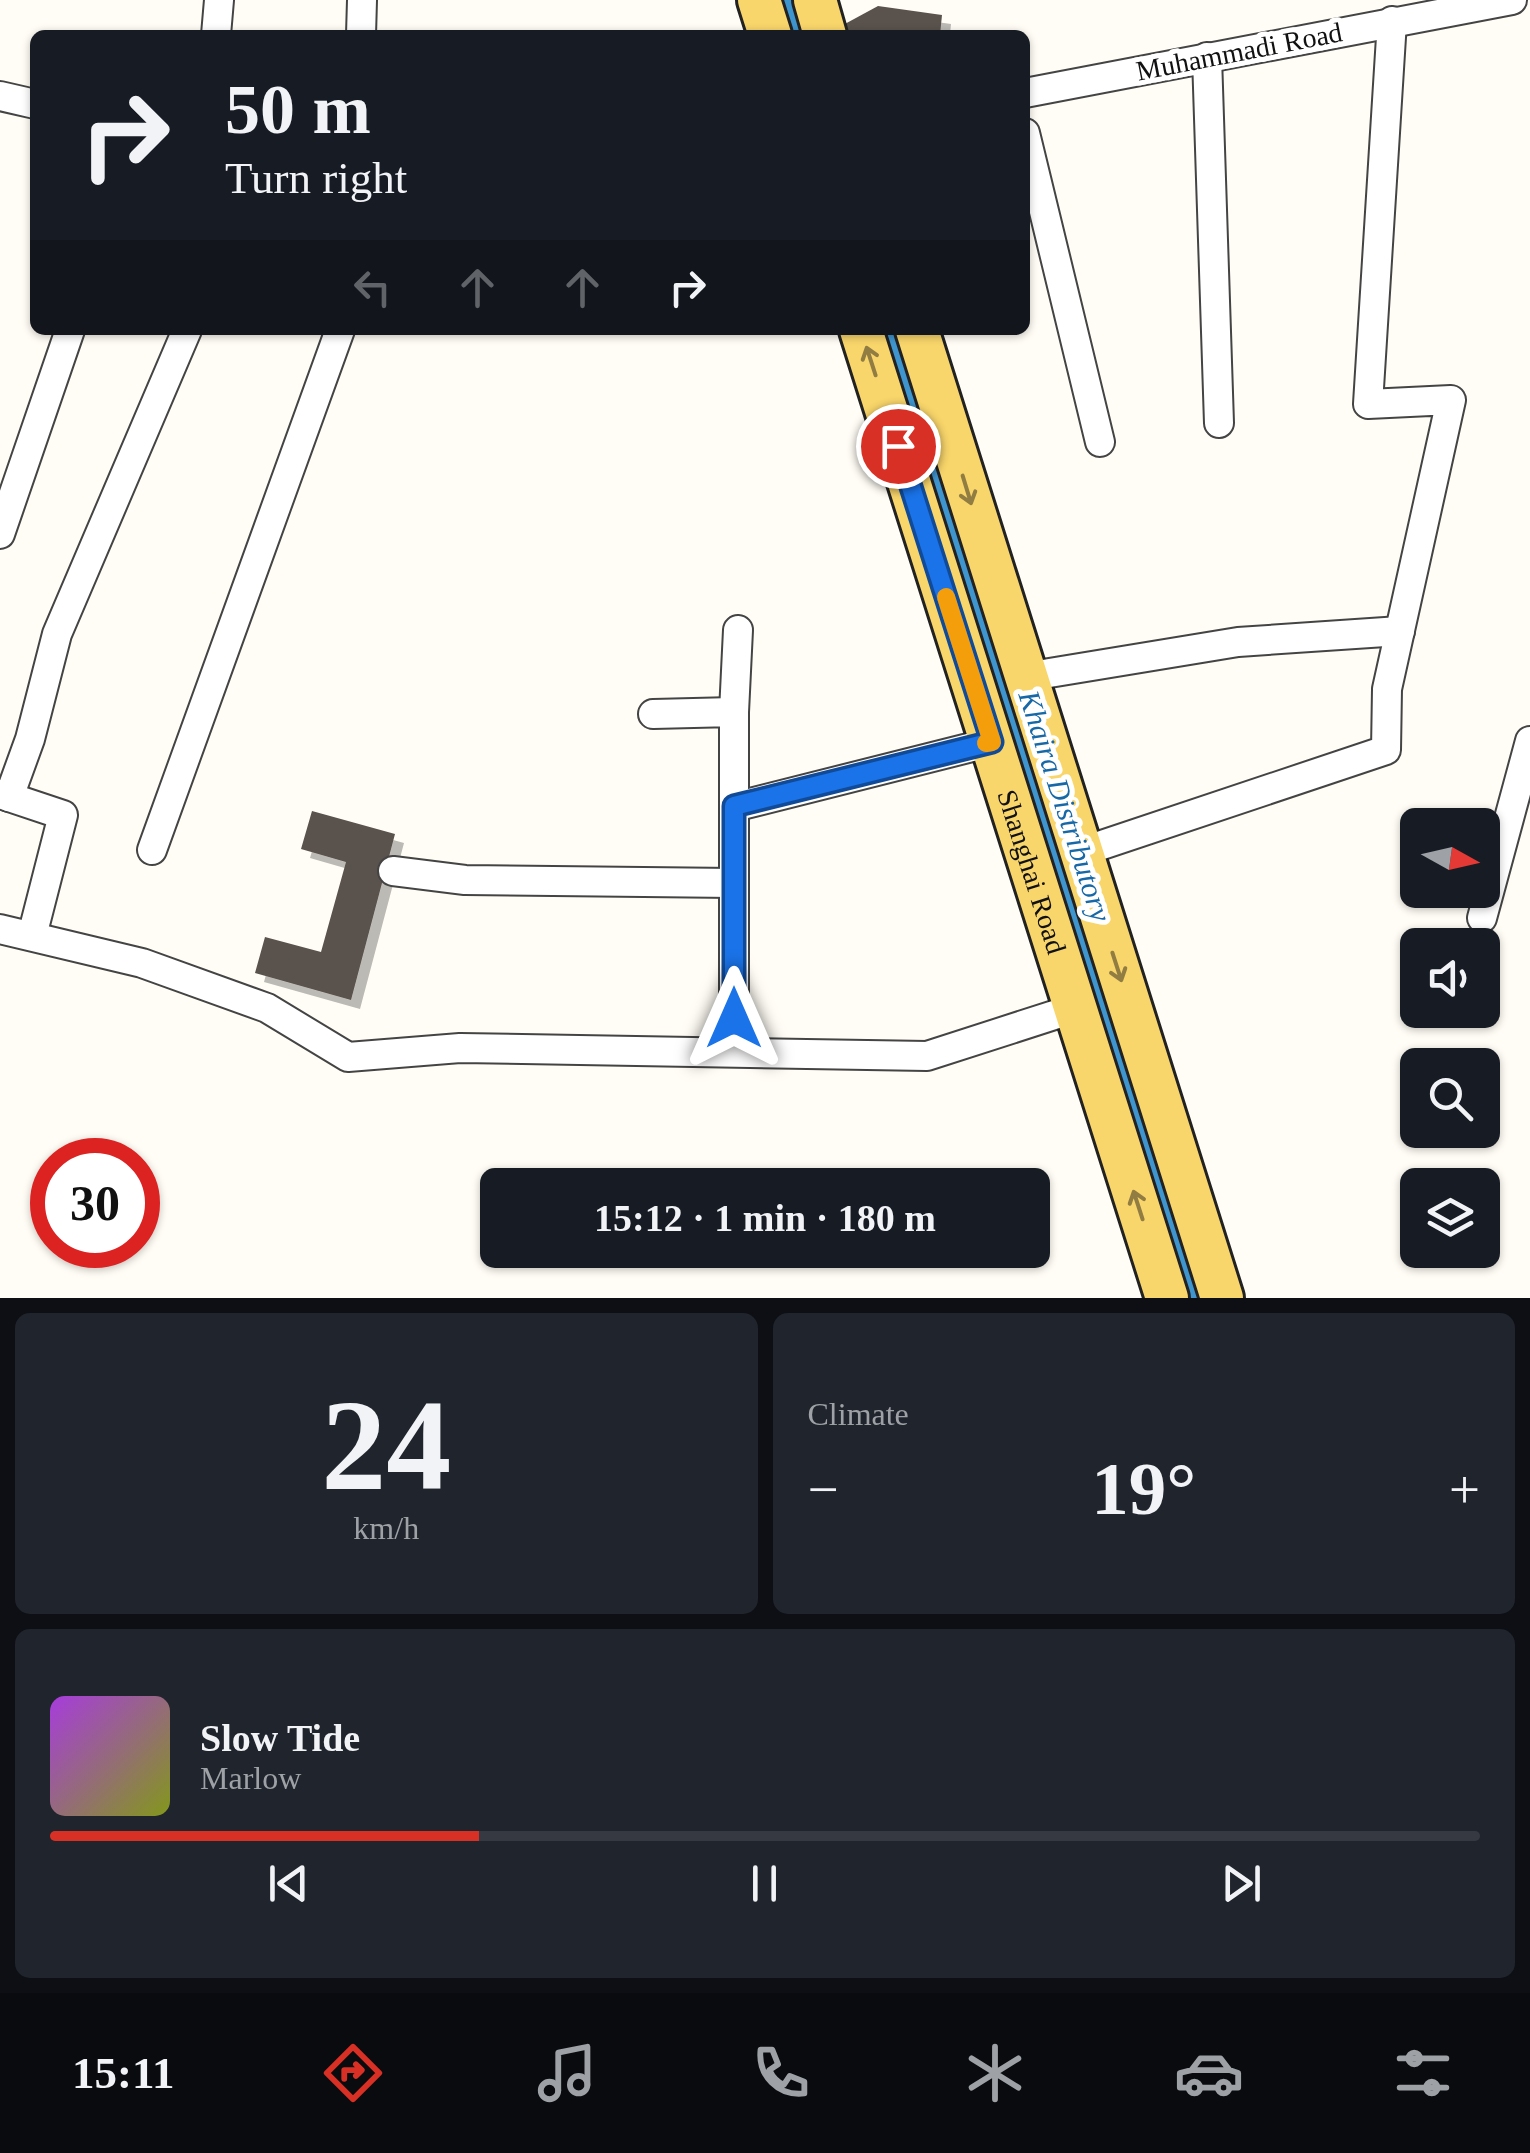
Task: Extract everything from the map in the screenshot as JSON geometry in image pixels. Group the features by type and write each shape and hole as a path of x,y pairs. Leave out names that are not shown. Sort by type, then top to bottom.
{"main road":[{"path":"759,0 768,30"},
{"path":"815,0 824,30"},
{"name":"Shanghai Road","path":"864,335 1168,1298"},
{"name":"Shanghai Road","path":"919,335 1222,1298"}],"street":[{"path":"217,30 220,0"},
{"path":"360,30 362,0"},
{"name":"Muhammadi Road","path":"1030,92 1512,0"},
{"path":"1081,852 1386,750 1387,689 1451,400 1368,404 1392,21"},
{"path":"1207,57 1206,140 1219,423"},
{"path":"0,96 30,103"},
{"path":"1030,153 1100,442"},
{"path":"0,534 68,335"},
{"path":"32,936 63,816 4,796 30,739 57,634 186,335"},
{"path":"152,850 338,335"},
{"path":"734,1052 734,712 738,630"},
{"path":"1026,677 1238,642 1400,631"},
{"path":"652,714 734,712"},
{"path":"1482,918 1530,741"},
{"path":"734,806 992,742"},
{"path":"392,871 466,880 734,883"},
{"path":"0,929 142,962 267,1008 348,1057 460,1048 927,1056 1076,1008"}],"building":[{"path":"878,6 942,15 940,30 844,30 843,25"},
{"path":"312,811 395,834 351,1000 255,973 265,937 321,952 346,862 301,849"}],"waterway":[{"name":"Khaira Distributory","path":"786,0 795,30"},
{"name":"Khaira Distributory","path":"890,335 1194,1298"}],"slow traffic":[{"path":"946,597 992,742 986,743"}],"route":[{"path":"734,1018 734,806 992,742 898,446"}]}
